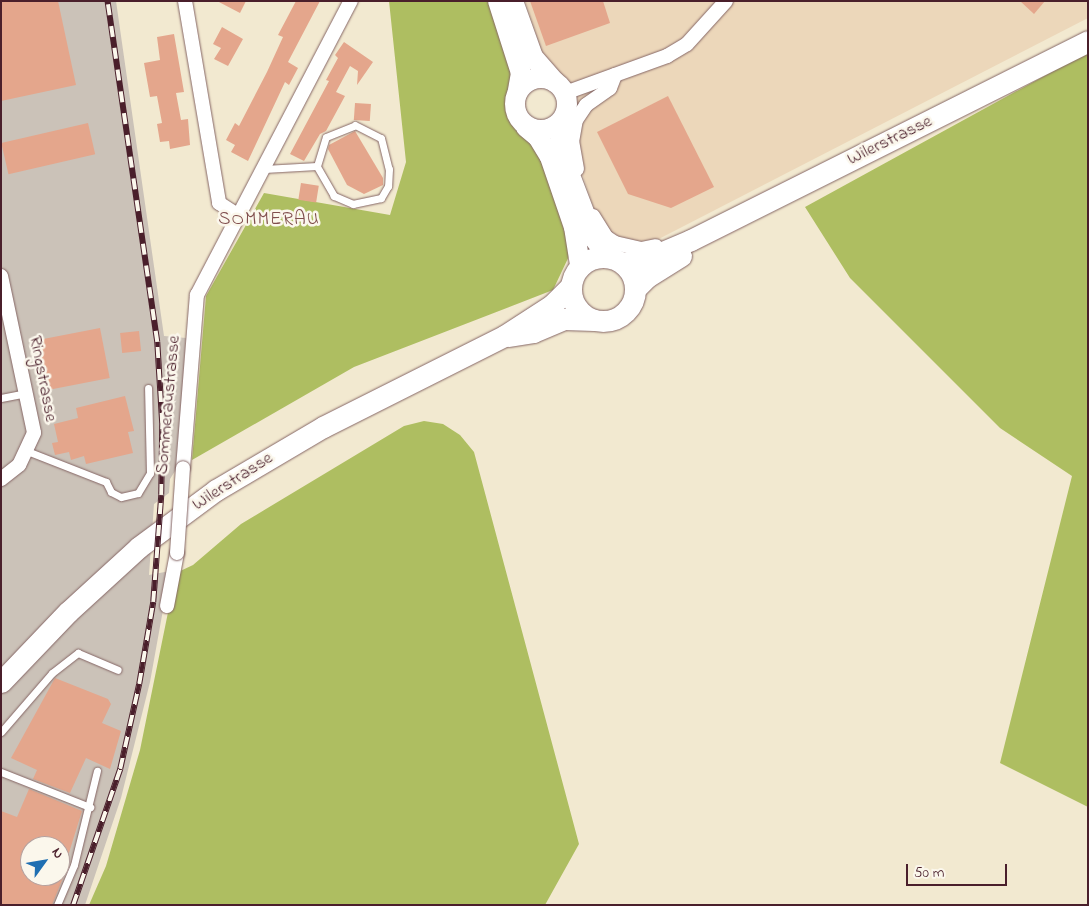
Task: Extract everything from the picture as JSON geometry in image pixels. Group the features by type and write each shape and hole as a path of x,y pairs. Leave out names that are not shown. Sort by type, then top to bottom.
{"main road":[{"path":"498,1 521,73 514,108 526,127 538,137 550,157 574,227 580,266"},
{"path":"513,1 533,58 560,88 567,110 563,119 560,142 568,170 594,238 615,260 634,280 635,289 629,308 622,315 613,319 594,320 576,307 571,286 580,266 589,260 615,260"},
{"name":"Wilerstrasse","path":"615,260 651,258 690,240 1088,41"},
{"path":"518,90 537,78 560,88"},
{"path":"526,127 549,130 563,119"},
{"name":"Wilerstrasse","path":"635,289 647,277 681,256 690,240"},
{"name":"Wilerstrasse","path":"1,682 62,618 139,547 216,490 323,427 504,336 552,305 571,286"},
{"name":"Wilerstrasse","path":"504,336 532,332 564,319 594,320"}],"street":[{"path":"185,1 220,203 239,216"},
{"name":"Sommeraustrasse","path":"167,606 178,553 197,295 351,1"},
{"path":"560,88 615,75 667,56 686,44 726,1"},
{"path":"615,75 610,88 586,106 576,120 572,142 574,159 590,212 606,237 627,248 659,246 673,239 690,240"},
{"name":"Ringstrasse","path":"1,276 34,433 19,465 1,479"}],"lane":[{"path":"354,125 382,138 389,169 388,186 382,198 353,204 334,196 317,166 326,137 354,125"},
{"path":"264,169 317,166"},
{"path":"27,451 106,482 111,492 121,497 138,493 150,473 148,388"},
{"path":"1,398 27,393"},
{"path":"1,732 52,673 78,653 118,670"},
{"path":"58,905 74,865 90,807 97,771"},
{"path":"1,772 90,807"}],"shaded area":[{"path":"1,1 116,1 164,336 186,338 177,468 170,479 169,493 154,504 149,575 170,571 150,682 121,798 85,905 1,905"},
{"path":"525,1 1088,1 1088,18 649,244 617,237 597,218"}],"green space":[{"path":"389,1 489,1 512,72 510,115 540,152 571,252 553,290 354,367 192,460 206,296 264,193 390,215 406,162"},
{"path":"1088,52 1088,807 1000,763 1072,476 1000,428 850,278 805,207"},
{"path":"424,421 443,424 460,435 474,452 579,844 545,905 89,905 106,866 140,750 176,573 193,565 241,524 404,426"}],"building":[{"path":"1,1 58,1 76,85 1,101"},
{"path":"217,1 246,1 240,13"},
{"path":"296,1 320,1 288,62 298,68 289,85 285,82 248,161 231,152 235,145 226,140 235,123 239,126 267,72 283,37 278,35"},
{"path":"530,1 603,1 610,23 546,46"},
{"path":"1020,1 1045,1 1034,14"},
{"path":"222,27 243,39 228,66 214,59 221,48 213,44"},
{"path":"174,34 184,92 176,93 181,120 188,119 190,145 170,149 169,141 160,142 157,124 162,123 157,96 150,97 144,63 160,60 157,37"},
{"path":"344,42 373,62 357,85 358,71 350,66 336,92 345,96 326,131 320,134 304,161 290,154 329,81 326,80 338,58 335,55"},
{"path":"668,96 714,187 671,208 628,194 597,132"},
{"path":"355,103 371,104 370,121 354,120"},
{"path":"88,123 95,154 8,174 1,143"},
{"path":"355,131 383,178 383,185 364,194 347,185 328,149 329,145"},
{"path":"301,183 319,186 316,203 298,200"},
{"path":"100,328 110,378 48,390 38,340"},
{"path":"139,331 141,351 122,353 120,333"},
{"path":"125,396 134,431 128,432 133,453 86,464 84,456 71,460 69,452 55,455 52,443 58,442 54,424 78,418 76,408"},
{"path":"55,678 108,699 111,704 102,723 121,731 110,769 86,758 70,793 33,779 37,770 11,758"},
{"path":"29,789 82,811 70,850 70,836 20,836 20,886 60,886 52,905 1,905 1,811 17,817"}],"railway":[{"path":"73,905 120,769 139,684 153,602 161,495 162,424 157,342 107,1"}],"district":[{"name":"SOMMERAU","path":"269,220"}]}
